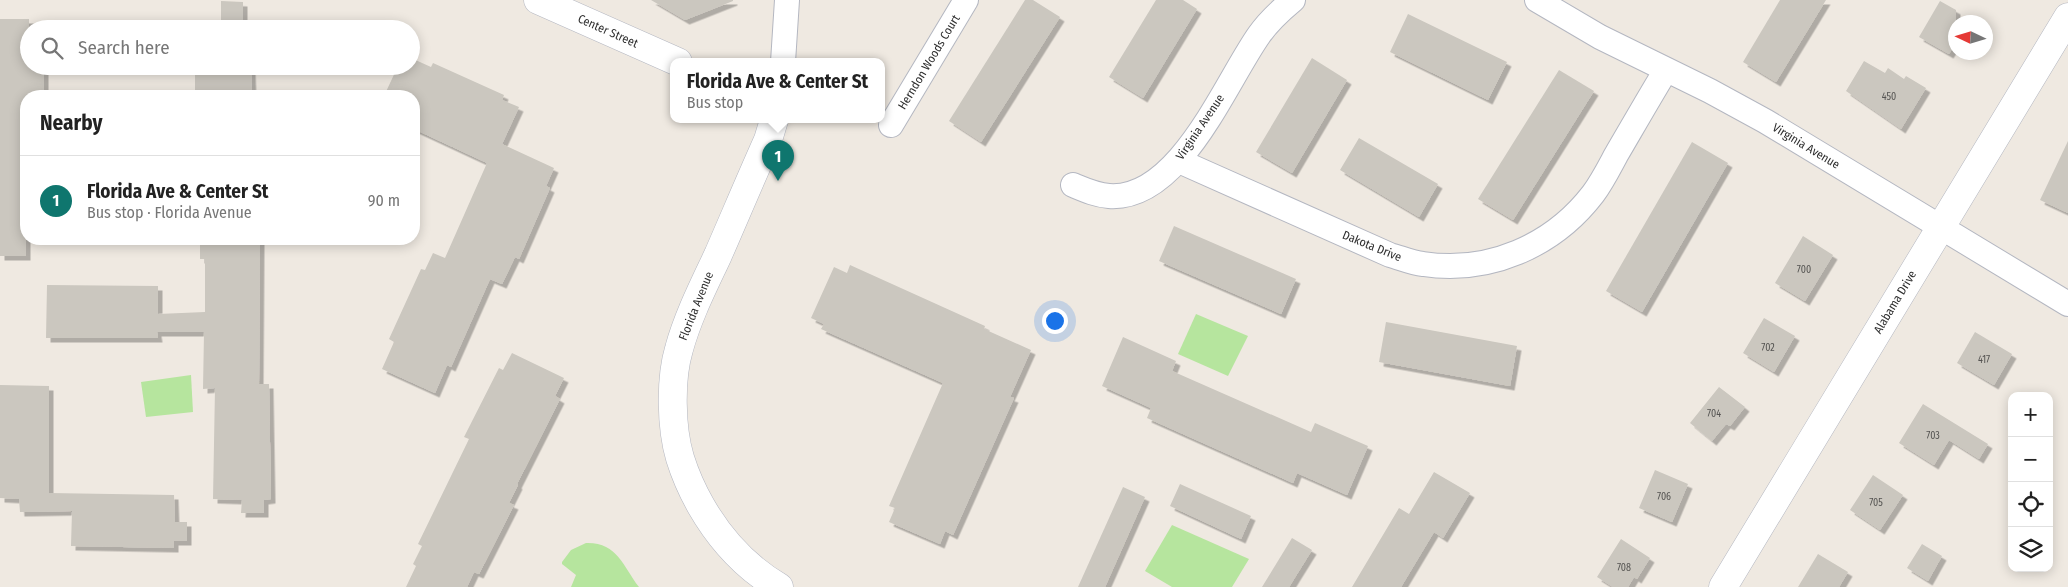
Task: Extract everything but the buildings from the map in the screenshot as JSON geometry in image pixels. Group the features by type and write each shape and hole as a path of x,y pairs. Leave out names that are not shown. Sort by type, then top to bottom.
{"street":[{"name":"Center Street","path":"538,0 670,58"},
{"path":"783,58 787,0"},
{"name":"Herndon Woods Court","path":"891,125 966,0"},
{"name":"Virginia Avenue","path":"1073,185 1092,193 1111,196 1131,194 1150,185 1179,161 1195,139 1259,35 1280,10 1293,0"},
{"name":"Virginia Avenue","path":"1537,0 1600,37 1710,91 1765,121 2068,304"},
{"name":"Alabama Drive","path":"1723,587 2068,17"},
{"name":"Dakota Drive","path":"1179,161 1390,255 1423,264 1459,266 1491,262 1519,253 1549,237 1574,216 1594,193 1666,70"},
{"name":"Florida Avenue","path":"773,123 768,140 690,316 678,350 673,387 675,428 680,457 697,498 715,530 738,556 765,579 779,587"}],"green space":[{"path":"1196,314 1248,336 1228,376 1178,354"},
{"path":"191,375 193,412 146,417 141,382"},
{"path":"1172,525 1249,559 1232,587 1172,587 1145,571"},
{"path":"586,543 605,546 612,551 639,587 571,587 576,575 562,562 571,550"}],"place":[{"name":"Florida Ave & Center St","path":"778,181"}]}
